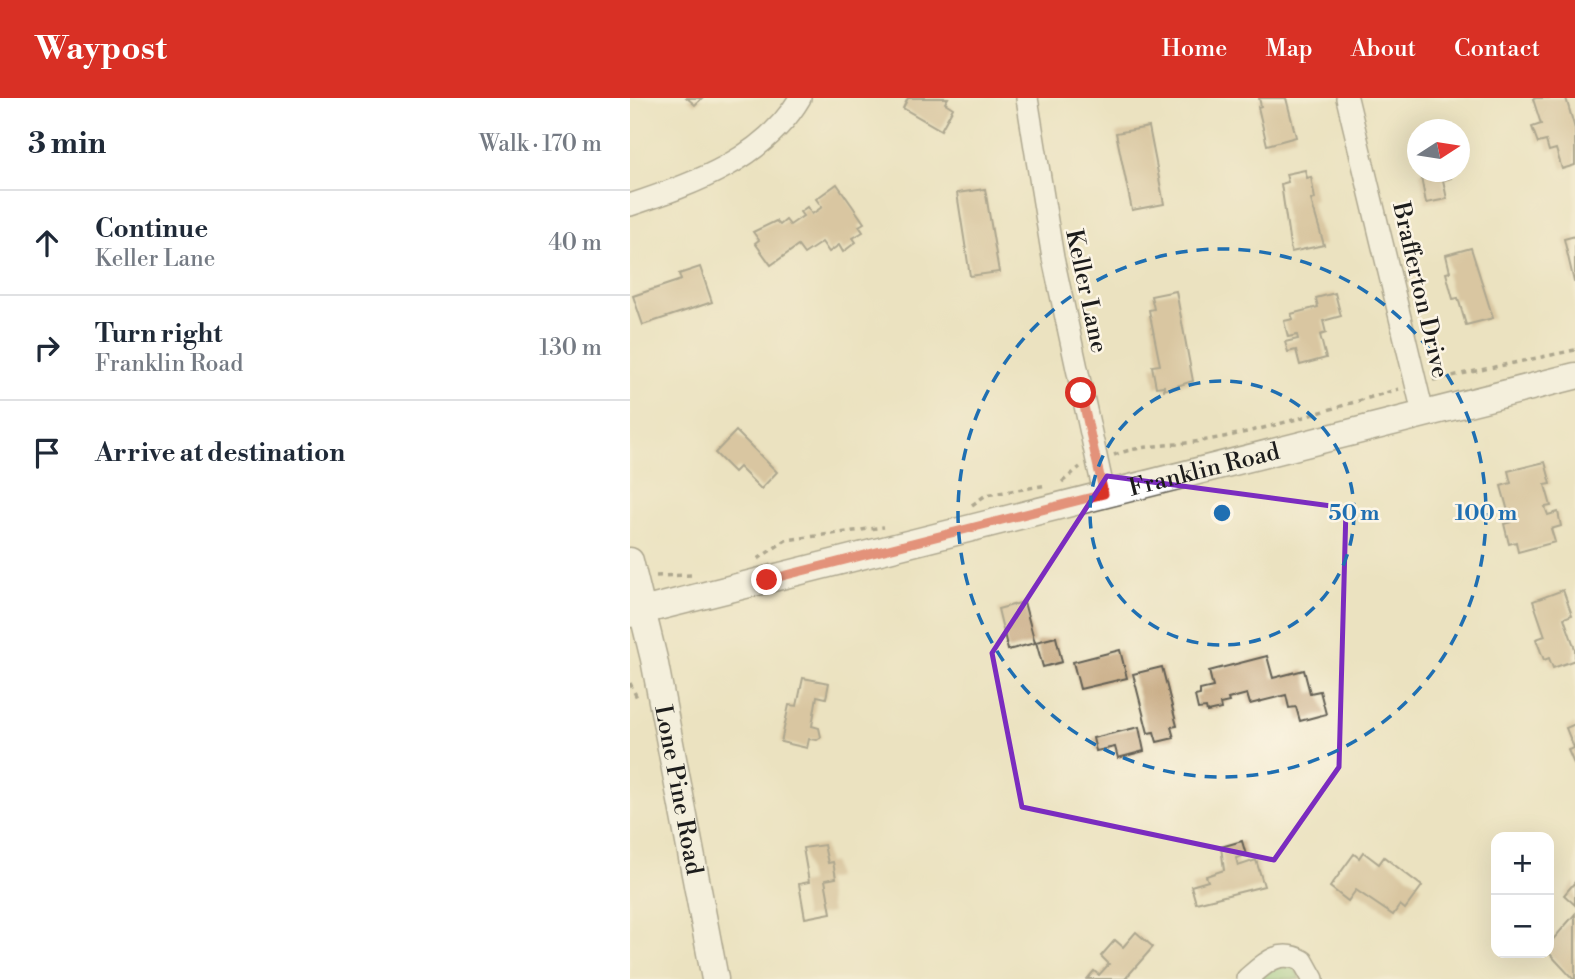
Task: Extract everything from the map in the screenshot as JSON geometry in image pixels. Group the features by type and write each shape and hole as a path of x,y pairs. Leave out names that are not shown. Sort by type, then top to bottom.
{"street":[{"path":"630,205 697,181 733,162 782,123 800,98"},
{"name":"Keller Lane","path":"1027,98 1053,258 1104,494"},
{"name":"Brafferton Drive","path":"1347,98 1423,413"},
{"name":"Franklin Road","path":"637,613 1575,376"},
{"name":"Lone Pine Road","path":"630,561 637,613 715,979"},
{"path":"1247,979 1270,959 1287,954 1303,961 1313,979"}],"path":[{"path":"1425,382 1575,350"},
{"path":"1106,458 1134,447 1194,442 1298,418 1408,386"},
{"path":"964,508 986,495 1058,484 1088,464"},
{"path":"756,560 786,540 872,526 895,527"},
{"path":"662,575 696,575"}],"highlighted area":[{"path":"1107,476 1346,508 1339,767 1274,860 1022,807 992,653"}],"green space":[{"path":"1275,966 1294,966 1301,979 1259,979"}],"building":[{"path":"687,98 702,98 695,105"},
{"path":"908,98 948,98 945,103 953,108 941,130 903,108"},
{"path":"1259,98 1286,98 1296,137 1267,145 1258,107 1261,106"},
{"path":"1566,98 1575,129 1575,165 1562,169 1556,149 1549,151 1546,141 1538,143 1532,127 1541,124 1533,99"},
{"path":"1149,127 1164,204 1132,210 1116,133"},
{"path":"1305,170 1307,178 1311,177 1315,199 1311,200 1324,245 1291,252 1281,184 1288,182 1286,174"},
{"path":"1422,182 1443,182 1447,199 1426,203"},
{"path":"837,184 864,223 859,226 863,232 853,238 856,242 843,252 839,245 829,252 822,242 804,254 798,246 771,265 755,243 759,240 753,232 776,221 780,225 786,220 790,225 803,216 800,212 807,207 812,214 822,207 816,199"},
{"path":"985,189 999,272 970,276 957,193"},
{"path":"1575,236 1575,282 1574,282 1564,239"},
{"path":"1471,248 1493,318 1466,325 1458,298 1453,299 1446,273 1450,272 1446,255"},
{"path":"700,267 712,302 643,325 633,296 681,280 679,274"},
{"path":"1176,291 1193,381 1164,390 1164,386 1156,387 1152,366 1160,365 1149,310 1154,309 1151,296"},
{"path":"1335,293 1341,316 1323,321 1326,333 1320,335 1326,358 1300,365 1296,350 1288,352 1285,342 1298,339 1297,335 1288,337 1284,321 1293,319 1291,314 1318,307 1316,298"},
{"path":"736,431 777,472 761,489 739,467 734,472 715,453"},
{"path":"1545,462 1551,484 1545,485 1551,506 1545,507 1548,515 1558,512 1561,526 1551,529 1555,542 1518,552 1516,542 1509,544 1504,524 1511,522 1501,486 1511,483 1508,471"},
{"path":"1563,590 1572,615 1564,618 1575,649 1575,660 1553,668 1549,658 1544,660 1536,639 1545,636 1533,601"},
{"path":"1024,602 1035,643 1008,650 998,609"},
{"path":"1056,637 1062,662 1043,667 1036,642"},
{"path":"1120,650 1127,678 1080,689 1073,662"},
{"path":"1267,656 1273,678 1304,670 1310,693 1320,691 1326,714 1300,721 1296,707 1289,708 1286,695 1250,704 1247,694 1228,699 1229,702 1220,704 1221,709 1207,712 1206,708 1198,709 1195,696 1200,695 1200,690 1213,687 1209,671"},
{"path":"1162,667 1177,726 1171,727 1174,738 1157,742 1154,732 1148,733 1133,674"},
{"path":"803,678 829,683 826,698 817,696 812,726 819,728 821,737 817,740 809,739 807,748 781,742 789,705 797,706"},
{"path":"1575,724 1575,766 1568,750 1574,748 1566,728"},
{"path":"1139,727 1144,751 1118,758 1115,747 1096,751 1093,738"},
{"path":"1242,841 1246,855 1236,858 1238,866 1256,860 1264,886 1196,903 1191,886 1208,881 1206,876 1224,870 1221,847"},
{"path":"824,845 828,863 833,862 836,878 825,880 831,913 805,918 799,884 809,882 803,848"},
{"path":"1363,852 1379,864 1384,857 1422,886 1405,909 1400,905 1393,915 1356,890 1348,901 1330,887 1354,854 1359,858"},
{"path":"1575,882 1575,905 1564,895"},
{"path":"1575,914 1575,979 1554,958 1554,938"},
{"path":"1136,932 1153,947 1125,979 1087,979 1094,971 1099,975 1109,964 1101,956 1115,940 1123,947"}],"route":[{"path":"767,580 1104,494 1081,393"}]}
